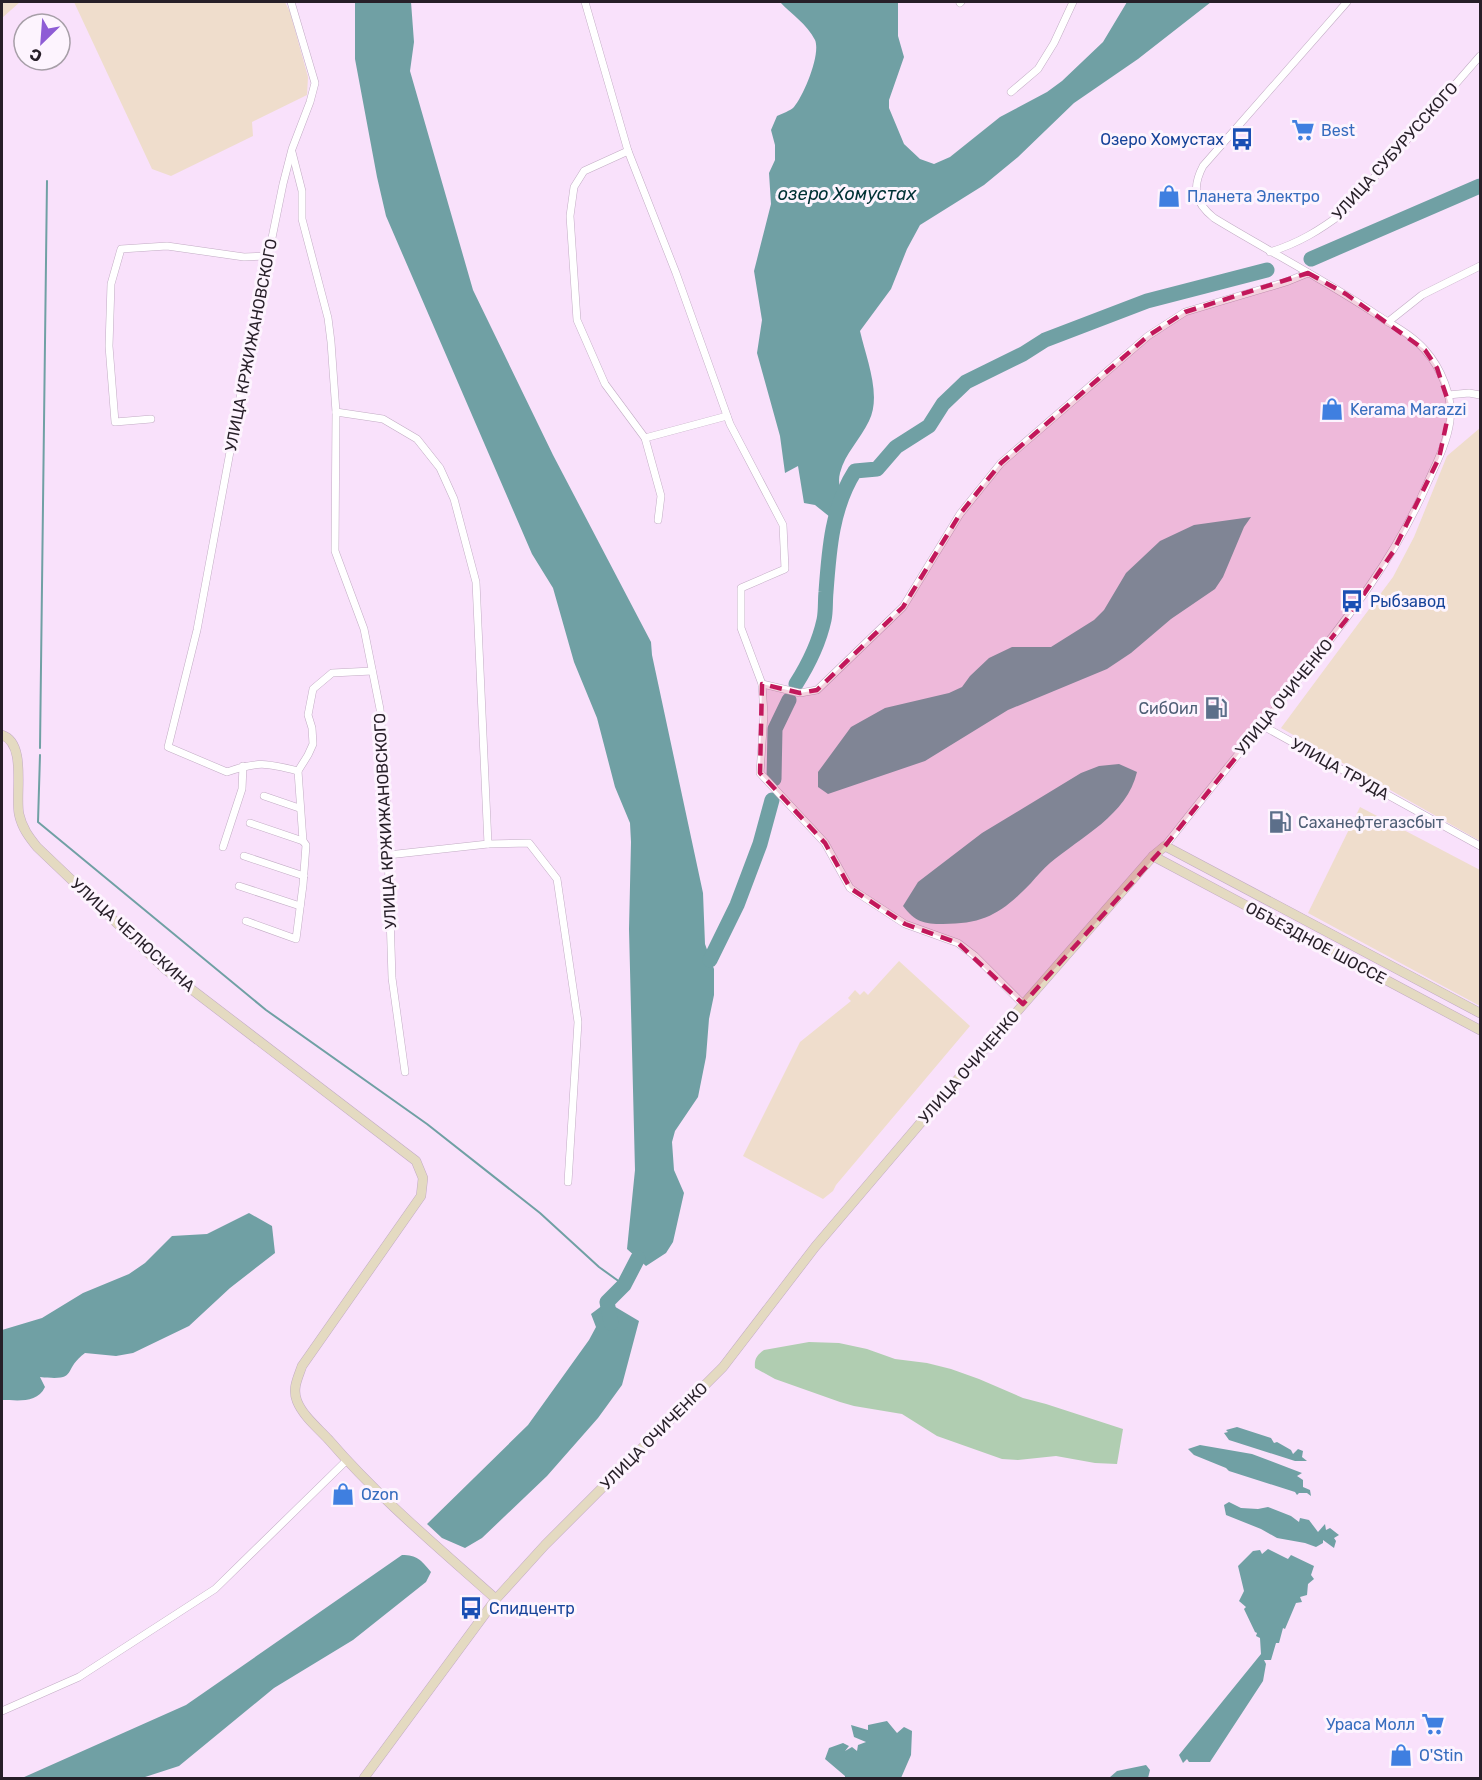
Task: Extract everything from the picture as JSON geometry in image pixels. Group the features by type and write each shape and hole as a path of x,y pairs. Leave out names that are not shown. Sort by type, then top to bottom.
{"street":[{"name":"УЛИЦА КРЖИЖАНОВСКОГО","path":"243,766 226,772 168,747 197,630 268,256 292,149 315,83 291,2"},
{"path":"585,2 628,151 676,273 727,416 783,525 784,569 741,588 741,628 762,684 764,714 760,773 825,843 850,888 904,924 958,943 1023,1004"},
{"path":"1011,92 1032,76 1043,62 1073,2"},
{"name":"УЛИЦА ОЧИЧЕНКО","path":"364,1779 496,1599 545,1545 723,1367 815,1247 1023,1004 1164,846 1216,780 1263,726 1346,620 1397,544 1425,489 1447,436 1450,420 1448,395 1437,368 1425,350 1411,337 1346,294 1208,214 1199,202 1197,193 1196,180 1203,166 1347,2"},
{"name":"УЛИЦА СУБУРУССКОГО","path":"1270,252 1293,245 1318,232 1344,212 1480,56"},
{"name":"УЛИЦА КРЖИЖАНОВСКОГО","path":"292,149 302,191 302,219 328,318 336,412 335,551 364,629 380,709 386,790 392,978 405,1072"},
{"path":"628,151 584,171 574,187 570,216 577,320 605,384 645,438 661,496 658,520"},
{"path":"151,419 115,422 109,336 111,284 121,249 167,246 244,257 268,256"},
{"path":"1388,322 1422,294 1480,266"},
{"path":"762,684 800,693 817,690 903,607 960,514 1001,463 1148,336 1185,312 1287,282 1308,273"},
{"path":"1448,395 1469,393 1480,395"},
{"path":"336,412 383,419 417,438 440,468 454,499 476,582 488,844"},
{"path":"645,438 727,416"},
{"path":"246,921 296,939 306,844 303,841 299,808 298,771 313,744 308,715 313,689 332,673 372,671"},
{"name":"УЛИЦА ТРУДА","path":"1263,726 1480,846"},
{"name":"УЛИЦА ЧЕЛЮСКИНА","path":"2,735 6,736 15,747 18,760 18,811 22,825 37,847 165,969 416,1161 423,1178 420,1196 302,1366 294,1386 303,1412 347,1460"},
{"path":"223,847 242,789 243,766 267,763 298,771"},
{"path":"264,796 299,808"},
{"path":"249,823 303,841"},
{"path":"388,855 488,844 529,843 557,879 578,1022 568,1182"},
{"name":"ОБЪЕЗДНОЕ ШОССЕ","path":"1164,846 1480,1013"},
{"path":"244,856 304,876"},
{"name":"ОБЪЕЗДНОЕ ШОССЕ","path":"1153,856 1480,1030"},
{"path":"239,886 300,906"},
{"path":"2,1711 79,1677 215,1589 347,1460 414,1526 496,1599"}],"highlighted area":[{"path":"1308,273 1346,294 1425,350 1437,368 1450,407 1439,458 1393,552 1346,620 1165,846 1023,1004 958,943 905,924 850,888 825,843 760,773 762,684 800,693 817,690 903,607 960,514 1001,463 1148,336 1185,312"}],"shaded area":[{"path":"2,2 20,2 2,18"},
{"path":"74,2 285,2 290,12 308,77 307,95 252,122 253,136 171,176 152,169"},
{"path":"1480,428 1480,841 1281,728 1393,577 1414,537 1447,456"},
{"path":"1360,807 1480,870 1480,1006 1308,913"},
{"path":"899,961 970,1026 833,1191 823,1199 743,1156 800,1042 851,1001 848,998 855,990 860,995 864,991 868,995"},
{"path":"809,1342 839,1343 867,1349 895,1359 951,1369 1023,1398 1123,1429 1117,1464 1095,1463 1056,1456 1018,1460 1002,1459 937,1436 902,1414 840,1402 775,1379 755,1368 756,1358 764,1350"}],"water":[{"path":"355,2 411,2 414,42 410,71 473,290 553,455 651,642 703,893 705,944 714,969 714,995 698,1097 675,1131 672,1142 674,1170 684,1193 673,1242 666,1253 646,1266 627,1249 635,1170 629,929 630,823 615,787 597,718 574,662 553,588 532,554 386,216 355,59"},
{"name":"озеро Хомустах","path":"780,2 898,2 898,36 904,57 889,100 889,108 904,144 920,159 934,164 950,157 1000,117 1047,92 1062,81 1103,42 1127,2 1211,2 1138,59 1074,103 1018,157 984,185 920,225 907,249 891,289 860,331 872,376 873,411 842,466 839,484 844,505 835,521 815,505 804,503 798,466 785,473 780,436 757,353 762,320 754,271 771,204 769,173 775,160 775,145 771,130 777,116 794,107 802,93 816,55 815,40 808,29"},
{"path":"1251,517 1215,589 1171,619 1131,653 1107,669 1008,710 925,761 828,794 818,787 818,772 851,727 885,708 949,693 962,687 989,658 1012,647 1051,647 1094,620 1104,610 1126,573 1160,541 1194,525"},
{"path":"1119,764 1137,772 1124,801 1101,824 1050,863 1011,902 992,915 970,922 925,923 912,916 903,906 918,882 982,833 1081,773 1099,766"},
{"path":"249,1213 272,1226 275,1253 230,1288 189,1326 133,1353 116,1356 85,1353 65,1376 40,1377 45,1387 32,1399 2,1400 2,1330 42,1318 83,1293 129,1274 145,1263 172,1236 207,1234"},
{"path":"607,1302 639,1321 622,1385 598,1418 547,1476 482,1538 465,1548 442,1538 427,1524 528,1425 589,1340 596,1327 591,1314"},
{"path":"1237,1427 1271,1438 1274,1443 1277,1442 1291,1450 1293,1454 1298,1449 1303,1451 1302,1457 1307,1461 1295,1461 1229,1440 1224,1433 1228,1432 1226,1430"},
{"path":"1200,1445 1252,1454 1302,1473 1297,1476 1303,1480 1303,1487 1310,1490 1311,1496 1307,1493 1297,1495 1295,1492 1229,1471 1194,1455 1188,1449"},
{"path":"1229,1502 1241,1508 1268,1507 1291,1516 1299,1522 1300,1518 1309,1520 1318,1532 1325,1524 1326,1530 1330,1528 1339,1535 1334,1538 1336,1541 1334,1548 1323,1540 1323,1543 1316,1547 1277,1538 1226,1515 1224,1505"},
{"path":"1268,1549 1288,1559 1291,1555 1314,1566 1311,1575 1314,1579 1308,1584 1307,1595 1300,1597 1302,1602 1296,1603 1285,1629 1283,1628 1279,1643 1276,1643 1271,1660 1264,1660 1266,1664 1263,1681 1210,1762 1189,1762 1187,1759 1183,1763 1179,1755 1261,1654 1260,1638 1256,1636 1257,1633 1244,1609 1246,1607 1239,1601 1244,1591 1238,1566 1253,1551 1260,1550 1262,1554"},
{"path":"402,1555 415,1557 424,1564 431,1572 426,1582 353,1640 274,1688 179,1766 142,1778 22,1778 186,1705"},
{"path":"887,1721 897,1733 904,1727 912,1731 911,1755 901,1778 845,1778 825,1759 829,1748 843,1743 849,1746 845,1751 852,1747 857,1751 858,1745 866,1742 854,1737 851,1725 868,1730 868,1725"},
{"path":"1146,1765 1150,1770 1148,1778 1109,1778 1117,1771"}],"waterway":[{"path":"40,748 47,181"},
{"path":"1311,259 1480,186"},
{"path":"796,684 813,654 822,629 833,529 841,499 855,471 877,469 896,447 929,426 943,404 966,382 1023,354 1045,340 1147,301 1267,270"},
{"path":"774,779 775,729 789,700"},
{"path":"40,755 38,822 266,1010 427,1124 540,1213 599,1267 624,1285"},
{"path":"710,960 737,905 760,844 772,800"},
{"path":"611,1323 607,1302 624,1285 638,1258"}],"place":[{"name":"Best","path":"1303,130"},
{"name":"Озеро Хомустах","path":"1242,139"},
{"name":"Планета Электро","path":"1169,196"},
{"name":"Kerama Marazzi","path":"1332,409"},
{"name":"Рыбзавод","path":"1352,601"},
{"name":"СибОил","path":"1216,708"},
{"name":"Саханефтегазсбыт","path":"1280,822"},
{"name":"Ozon","path":"343,1494"},
{"name":"Спидцентр","path":"471,1608"},
{"name":"Ураса Молл","path":"1433,1724"},
{"name":"O'Stin","path":"1401,1755"}]}
